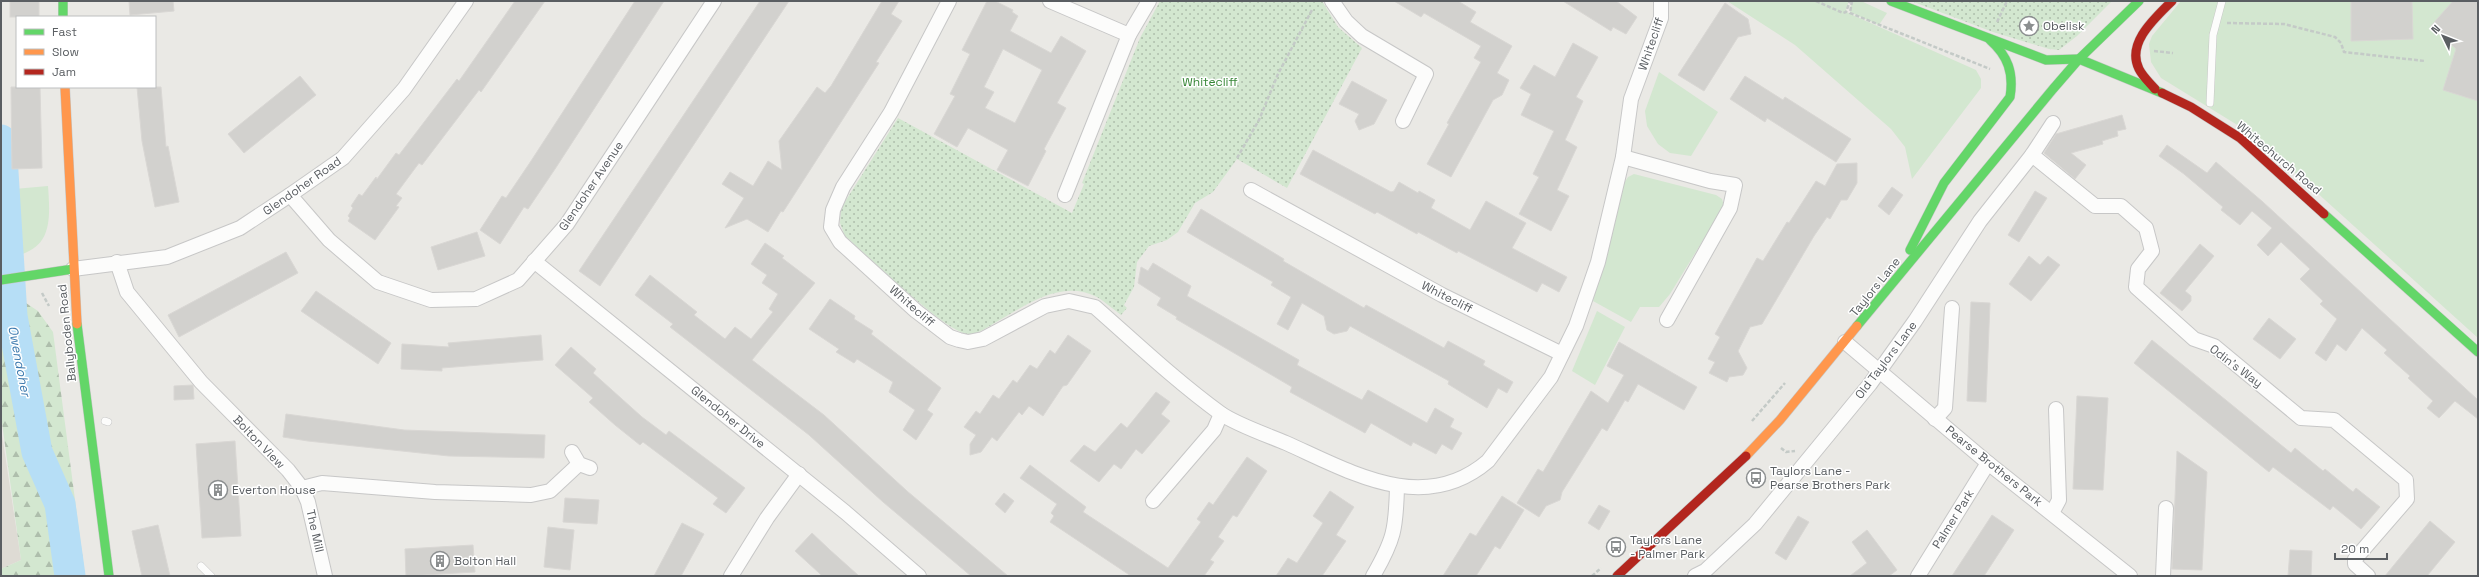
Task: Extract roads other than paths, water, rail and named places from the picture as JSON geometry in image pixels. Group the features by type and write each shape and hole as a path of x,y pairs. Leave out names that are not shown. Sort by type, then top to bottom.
{"main road":[{"path":"63,1 63,16"},
{"name":"Whitechurch Road","path":"1891,1 2046,60 2079,59 2156,90 2191,107 2240,138 2478,352"},
{"name":"Taylors Lane","path":"1617,576 1728,474 1780,420 2079,59 2139,1"},
{"path":"2156,90 2139,69 2136,56 2142,35 2150,23 2172,1"},
{"path":"1893,284 1944,183 2010,97 2012,86 2010,68 2002,52 1988,38"},
{"name":"Ballyboden Road","path":"65,88 74,300 100,518 109,576"},
{"path":"6,279 73,268"}],"street":[{"name":"Glendoher Road","path":"73,268 167,257 240,228 290,195 343,158 404,89 466,1"},
{"name":"Glendoher Avenue","path":"290,195 328,240 378,282 432,300 476,299 518,280 567,224 714,1"},
{"name":"Whitecliff","path":"949,1 891,112 838,197 831,227 835,235 916,311 950,337 968,342 983,339 1046,306 1069,301 1095,307 1221,414 1333,464 1397,487 1428,488 1456,482 1476,471 1488,461 1551,377 1576,326 1598,262 1623,157 1631,99 1661,18 1661,1"},
{"path":"1050,1 1129,35"},
{"path":"1065,195 1129,35 1149,1"},
{"path":"1332,1 1346,21 1362,36 1426,74 1403,121"},
{"name":"Old Taylors Lane","path":"1695,576 1705,570 1755,524 1879,371 1915,321 1980,221 2032,155 2053,123"},
{"name":"Odin's Way","path":"2032,155 2095,206 2121,206 2146,228 2152,251 2138,269 2136,287 2194,339 2214,346 2301,418 2334,420 2406,480 2407,499 2355,559 2354,564 2368,576"},
{"path":"1623,157 1710,181 1735,185 1730,208 1667,320"},
{"name":"Whitecliff","path":"1250,190 1442,295 1562,354"},
{"name":"Bolton View","path":"117,262 127,292 201,382 288,470 302,488"},
{"name":"Glendoher Drive","path":"534,262 799,474 919,576"},
{"name":"Pearse Brothers Park","path":"1935,419 1946,408 1952,308"},
{"name":"Pearse Brothers Park","path":"1845,342 1988,463 2130,576"},
{"name":"Pearse Brothers Park","path":"2052,513 2059,500 2056,409"},
{"path":"1152,501 1214,430 1221,414"},
{"path":"302,488 322,483 435,492 531,495 550,491 584,466 572,452"},
{"name":"Palmer Park","path":"1918,576 1988,463"},
{"path":"731,576 763,524 799,474"},
{"path":"1373,576 1391,545 1394,533 1397,487"},
{"name":"The Mill","path":"302,488 308,502 325,576"},
{"path":"2163,576 2166,508"}],"lane":[{"path":"2210,103 2213,35 2222,1"},
{"path":"201,566 211,576"}],"waterway":[{"name":"Owendoher","path":"1,140 12,316 37,452 60,504 70,576"}],"place":[{"name":"Obelisk","path":"2029,26"},
{"name":"Taylors Lane - Pearse Brothers Park","path":"1756,478"},
{"name":"Everton House","path":"218,490"},
{"name":"Taylors Lane - Palmer Park","path":"1616,547"},
{"name":"Bolton Hall","path":"440,561"}]}
